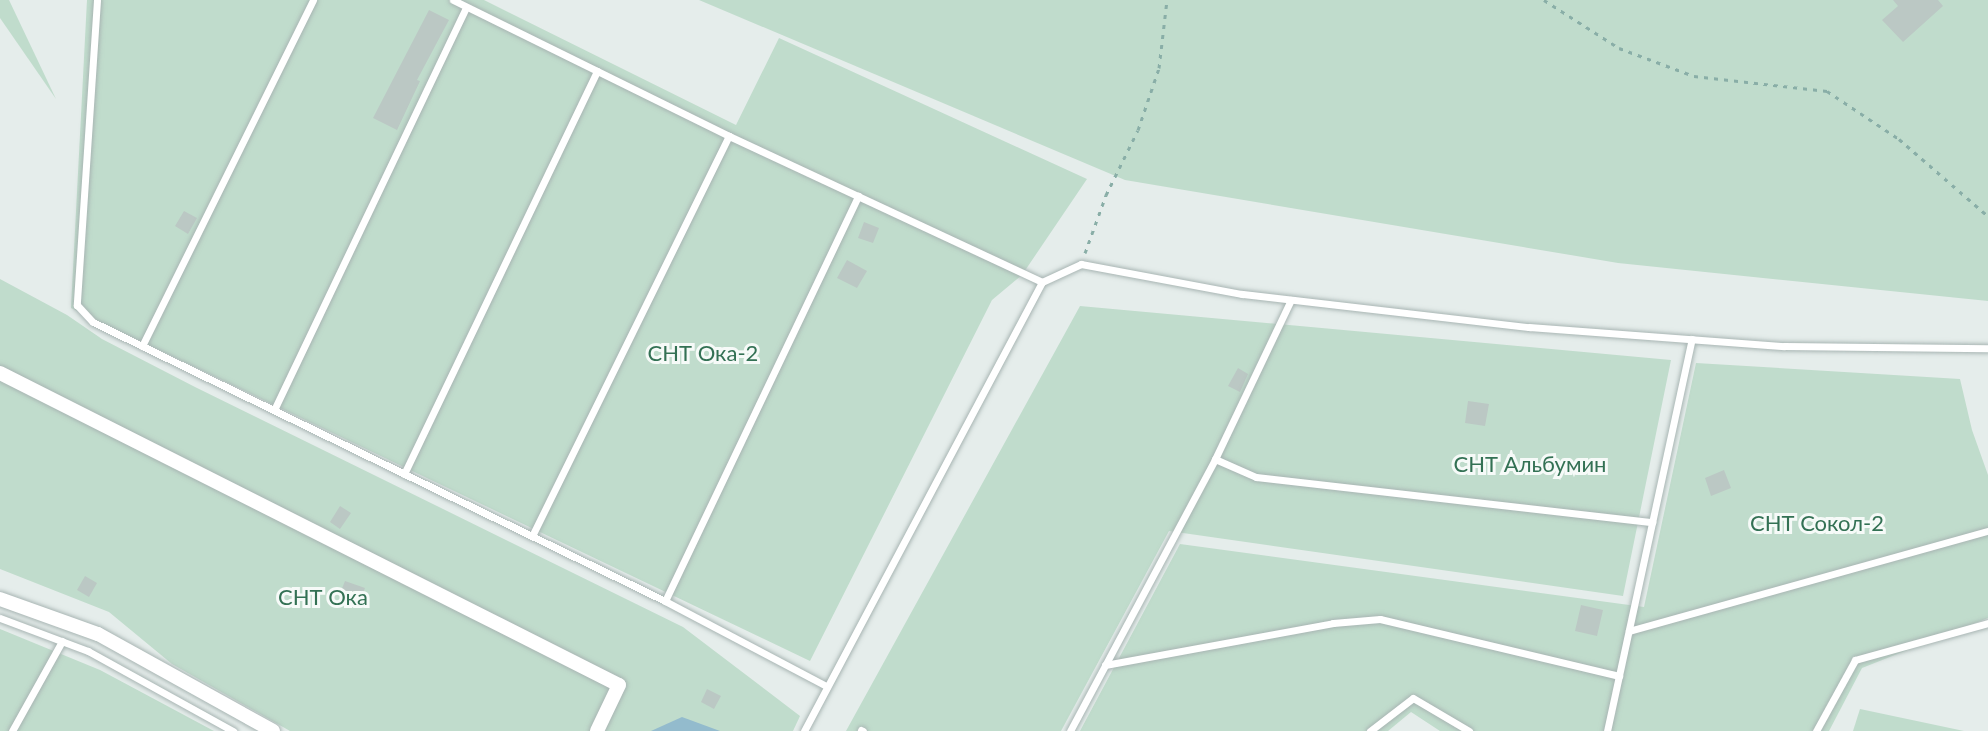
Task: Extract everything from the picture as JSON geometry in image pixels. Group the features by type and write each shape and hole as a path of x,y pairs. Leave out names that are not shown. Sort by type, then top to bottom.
{"street":[{"path":"0,373 619,685 597,731"},
{"path":"0,599 98,634 273,731"}],"lane":[{"path":"97,0 77,305 93,322 665,601 826,686"},
{"path":"142,346 313,0"},
{"path":"453,0 729,136 1042,282"},
{"path":"274,410 466,7"},
{"path":"404,474 597,71"},
{"path":"532,536 729,136"},
{"path":"665,601 858,196"},
{"path":"804,731 1042,282 1081,264 1291,300 1529,327 1784,346 1988,348"},
{"path":"1070,731 1215,459 1291,300"},
{"path":"1607,731 1692,339"},
{"path":"1215,459 1256,477 1652,522"},
{"path":"1629,631 1988,531"},
{"path":"0,618 88,651 218,728 233,731"},
{"path":"1105,665 1333,623 1380,619 1619,676"},
{"path":"1816,731 1855,660 1988,623"},
{"path":"12,731 62,641"},
{"path":"1370,731 1413,698 1469,731"}],"path":[{"path":"1081,264 1106,195 1138,130 1159,68 1167,0"},
{"path":"1544,0 1619,48 1694,76 1827,91 1899,139 1988,216"}],"green space":[{"path":"0,0 9,0 56,99 0,18"},
{"name":"СНТ Ока-2","path":"87,0 484,0 736,125 779,38 1087,179 1022,275 992,300 810,661 71,308"},
{"path":"699,0 1988,0 1988,301 1618,263 1125,180"},
{"name":"СНТ Ока","path":"0,279 67,315 102,339 195,387 683,627 800,716 793,731 290,731 172,664 109,612 0,569"},
{"name":"СНТ Альбумин","path":"1080,306 1671,360 1623,596 1169,531 1061,731 846,731"},
{"name":"СНТ Сокол-2","path":"1696,363 1960,379 1972,430 1988,475 1988,618 1862,668 1829,731 1440,731 1411,712 1388,731 1080,731 1180,544 1644,607"},
{"path":"0,629 100,670 214,731 0,731"},
{"path":"1860,709 1964,731 1853,731"}],"water":[{"path":"682,717 720,731 651,731"}],"building":[{"path":"1893,0 1938,0 1943,6 1903,42 1882,20 1898,6"},
{"path":"429,10 449,20 417,80 420,81 397,130 373,118"},
{"path":"184,211 197,218 188,234 175,226"},
{"path":"864,222 879,228 873,243 858,238"},
{"path":"847,260 867,271 857,288 837,278"},
{"path":"1238,368 1248,374 1240,392 1228,386"},
{"path":"1468,401 1489,404 1485,426 1465,423"},
{"path":"1724,470 1731,488 1711,496 1705,478"},
{"path":"340,506 351,513 340,529 330,522"},
{"path":"85,576 97,583 89,597 77,590"},
{"path":"345,581 365,588 359,604 339,596"},
{"path":"1581,605 1603,610 1597,636 1575,631"},
{"path":"707,689 721,696 714,709 701,702"}]}
